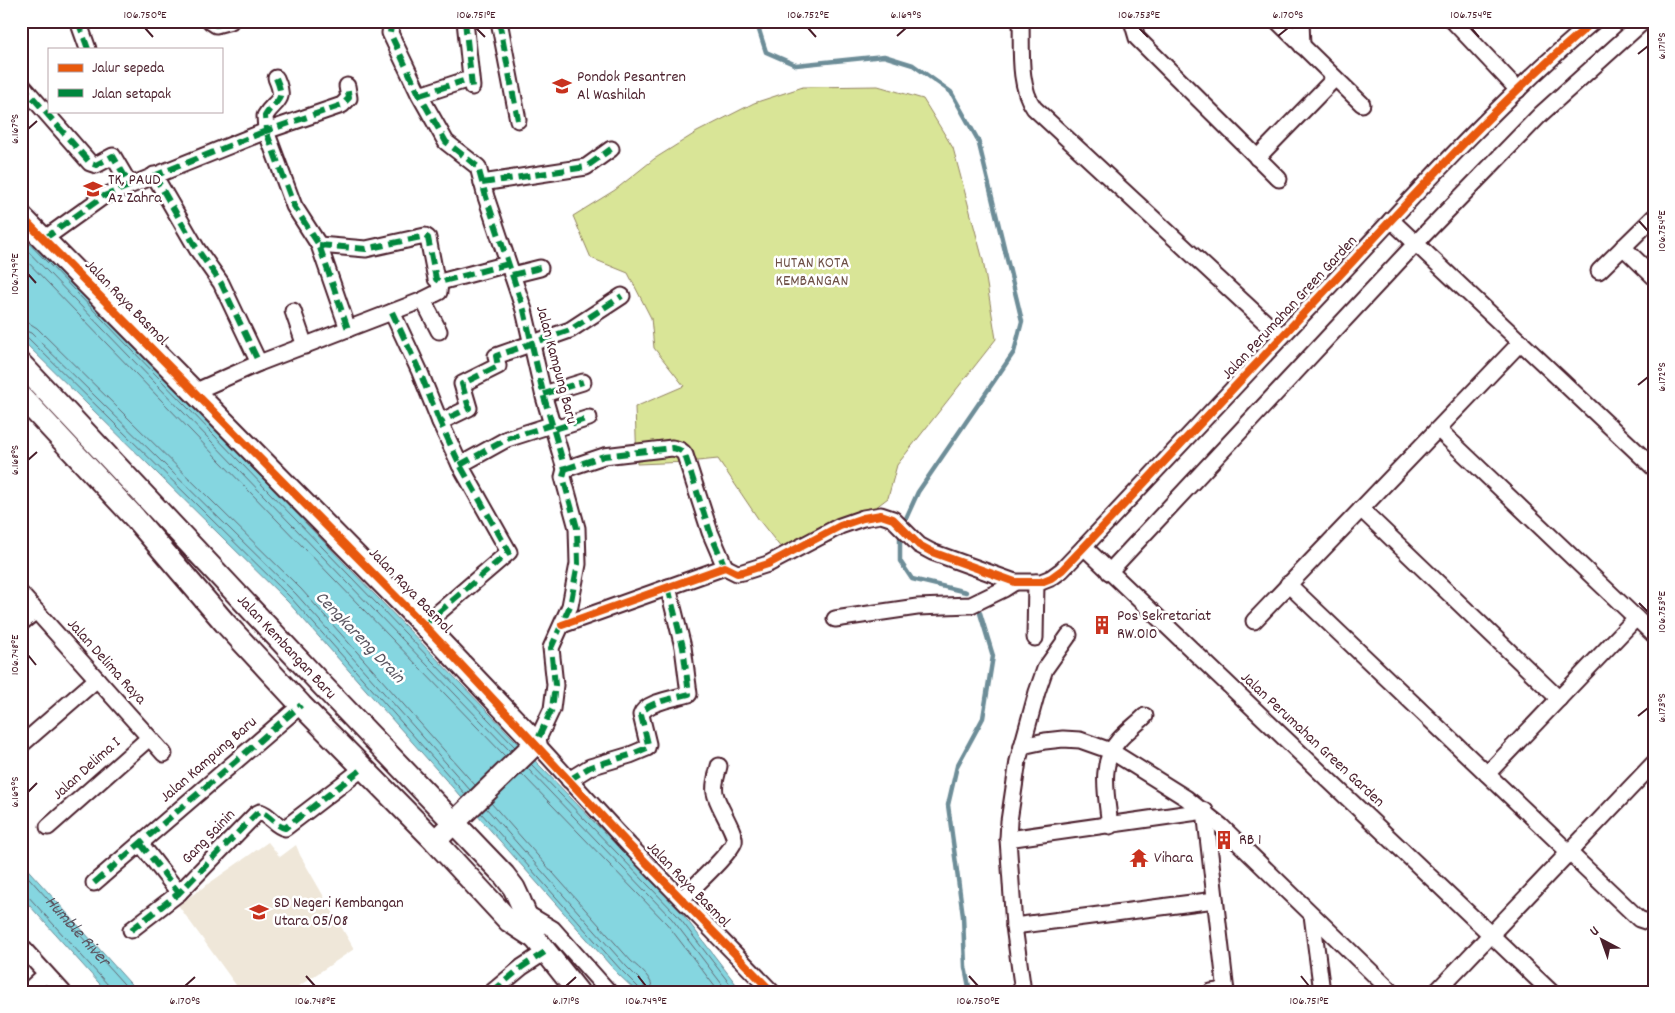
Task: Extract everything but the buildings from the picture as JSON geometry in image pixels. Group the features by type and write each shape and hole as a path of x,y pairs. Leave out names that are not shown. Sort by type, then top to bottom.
{"main road":[{"name":"Jalan Raya Basmol","path":"21,216 424,625 533,746"},
{"name":"Jalan Kembangan Baru","path":"21,364 329,693 460,817 514,888 540,945"},
{"name":"Jalan Kembangan Baru","path":"23,401 135,518 225,623 300,705 435,841 509,921 540,945 578,992"},
{"path":"435,841 533,746"}],"street":[{"path":"78,21 88,48"},
{"path":"210,21 216,25 231,21"},
{"name":"Jalan Kampung Baru","path":"392,21 390,33 420,95 446,142 478,167 524,310 544,394 565,469 563,477 577,528 578,564 570,606 551,648 555,685 552,709 533,746"},
{"path":"420,95 468,84 465,21"},
{"path":"499,21 518,120"},
{"name":"Jalan Perumahan Green Garden","path":"1021,21 1024,79 1027,94 1034,108 1282,336"},
{"path":"1132,21 1137,38 1279,179"},
{"path":"1276,21 1362,104"},
{"path":"1301,21 1302,46"},
{"path":"1453,21 1518,90"},
{"name":"Jalan Perumahan Green Garden","path":"1551,992 1084,548 1391,220 1518,90 1594,21"},
{"path":"1109,572 1416,244 1541,114 1644,21"},
{"path":"276,78 280,90 279,100 265,116 266,131 294,206 319,245 348,329"},
{"path":"1257,158 1335,78"},
{"path":"21,84 90,163 96,165 113,156 130,185"},
{"path":"44,239 104,196 266,131 342,105 348,98 347,86"},
{"path":"482,183 586,167 611,149"},
{"path":"154,175 197,249 221,283 259,363"},
{"path":"1599,271 1654,217"},
{"path":"1391,220 1654,468"},
{"path":"319,245 366,249 425,236 428,238 436,279 440,282"},
{"path":"1623,247 1654,277"},
{"path":"440,282 510,269 540,268"},
{"path":"194,392 259,363 423,300 439,292 440,282"},
{"path":"440,422 469,408 462,384 498,366 496,356 570,330 622,296"},
{"path":"423,300 439,331"},
{"path":"292,311 305,346"},
{"path":"392,312 460,464 509,552 424,625"},
{"path":"1254,621 1521,342"},
{"path":"544,394 583,382"},
{"path":"460,464 507,439 589,418"},
{"path":"1438,429 1654,635"},
{"path":"565,469 604,456 672,448 678,449 685,455 710,532 725,567 737,573 768,564 840,526 855,520 881,515 893,518 919,544 932,552 1015,582 1036,582 1051,578 1084,548"},
{"path":"1360,509 1559,698"},
{"path":"562,625 725,567"},
{"path":"835,619 917,608 967,606 1015,582"},
{"path":"1035,638 1036,582"},
{"path":"1288,584 1639,919 1654,922"},
{"path":"569,780 590,767 647,748 648,744 641,715 642,712 646,708 663,701 689,694 683,647 668,587"},
{"name":"Jalan Delima Raya","path":"21,594 164,754"},
{"path":"21,624 36,610"},
{"path":"1487,774 1636,618"},
{"path":"1023,992 1014,926 1008,821 1022,746 1037,692 1045,669 1069,635"},
{"path":"21,745 96,679"},
{"name":"Jalan Kampung Baru","path":"94,883 300,705"},
{"path":"1110,826 1105,782 1107,764 1112,750 1119,740 1145,716"},
{"name":"Jalan Delima I","path":"48,827 149,738"},
{"path":"1022,746 1063,739 1080,740 1112,750 1186,798 1204,812 1392,992"},
{"name":"Jalan Raya Basmol","path":"533,746 569,780 772,992"},
{"path":"1436,992 1654,763"},
{"path":"682,899 728,852 734,842 735,835 721,812 714,791 719,766"},
{"name":"Gang Sainin","path":"132,930 179,893 256,814 264,813 280,827 285,828 362,769"},
{"path":"1008,839 1204,812"},
{"path":"1204,812 1226,991 1211,992"},
{"path":"140,842 179,893"},
{"path":"1014,926 1215,900"},
{"path":"526,913 553,929 608,992"},
{"path":"1312,915 1322,992"},
{"path":"492,992 522,967 540,945"},
{"path":"21,946 62,992"},
{"path":"26,992 46,974"}],"shaded area":[{"name":"SD Negeri Kembangan Utara 05/08","path":"268,842 280,857 296,845 354,949 290,992 241,992 178,905"}],"green space":[{"name":"HUTAN KOTA KEMBANGAN","path":"878,86 923,99 953,148 983,260 996,339 897,465 888,498 832,541 789,558 759,520 718,459 637,464 635,407 684,386 654,348 651,318 628,273 591,258 573,216 615,190 654,159 697,132 754,103 803,87"}],"water":[{"name":"Cengkareng Drain","path":"21,228 681,912 742,992 637,992 618,974 288,602 21,339"},
{"name":"Humble River","path":"21,862 138,992 107,992 21,896"}],"waterway":[{"path":"765,21 759,30 766,52 796,65 884,56 913,65 951,92 978,140 1022,321 1014,352 918,492 903,525"},
{"path":"900,532 900,561 912,579 966,592"},
{"path":"970,992 965,967 963,916 948,805 957,766 983,718 993,656 980,613"}],"marked path":[{"path":"78,21 88,48"},
{"path":"210,21 216,25 231,21"},
{"path":"392,21 390,33 419,94 446,142 478,167 486,197 524,310 544,397 565,469 563,477 577,528 578,564 570,606 551,648 555,685 552,709 536,743"},
{"path":"465,21 472,87"},
{"path":"499,21 518,120"},
{"path":"276,78 280,97 265,116 266,131 342,105 349,98 347,86"},
{"path":"420,95 463,81"},
{"path":"21,84 90,163 96,165 113,156 130,185"},
{"path":"44,239 104,196 266,131 294,206 319,245 348,329"},
{"path":"482,183 586,167 611,149"},
{"path":"154,175 197,249 221,283 259,363"},
{"path":"319,245 366,249 425,236 428,238 436,279 440,282 508,264"},
{"path":"512,275 540,268"},
{"path":"424,625 509,552 460,465 440,422 469,408 462,384 498,366 496,356 570,330 622,296"},
{"path":"392,312 419,370 440,422"},
{"path":"544,394 583,382"},
{"path":"555,429 589,418"},
{"path":"460,465 507,439 554,424"},
{"path":"565,469 604,456 672,448 678,449 685,455 710,532 725,567"},
{"path":"569,780 590,767 647,748 648,744 641,715 644,711 655,704 689,694 683,647 668,587"},
{"path":"94,883 301,705"},
{"path":"131,930 179,893 256,814 264,813 278,825 285,828 362,769"},
{"path":"140,843 179,893"},
{"path":"492,992 522,967 545,952"}],"cycle path":[{"path":"562,625 725,567 737,573 768,564 840,526 863,518 881,515 893,519 919,545 932,552 1015,582 1041,582 1051,578 1062,570 1084,547 1470,137 1530,78 1594,21"},
{"path":"21,216 424,625 629,845 772,992"}],"place":[{"name":"Pondok Pesantren Al Washilah","path":"562,86"},
{"name":"TK, PAUD Az Zahra","path":"93,189"},
{"name":"Pos Sekretariat RW.010","path":"1102,625"},
{"name":"RB 1","path":"1224,840"},
{"name":"Vihara","path":"1139,858"},
{"name":"SD Negeri Kembangan Utara 05/08","path":"259,912"}]}
